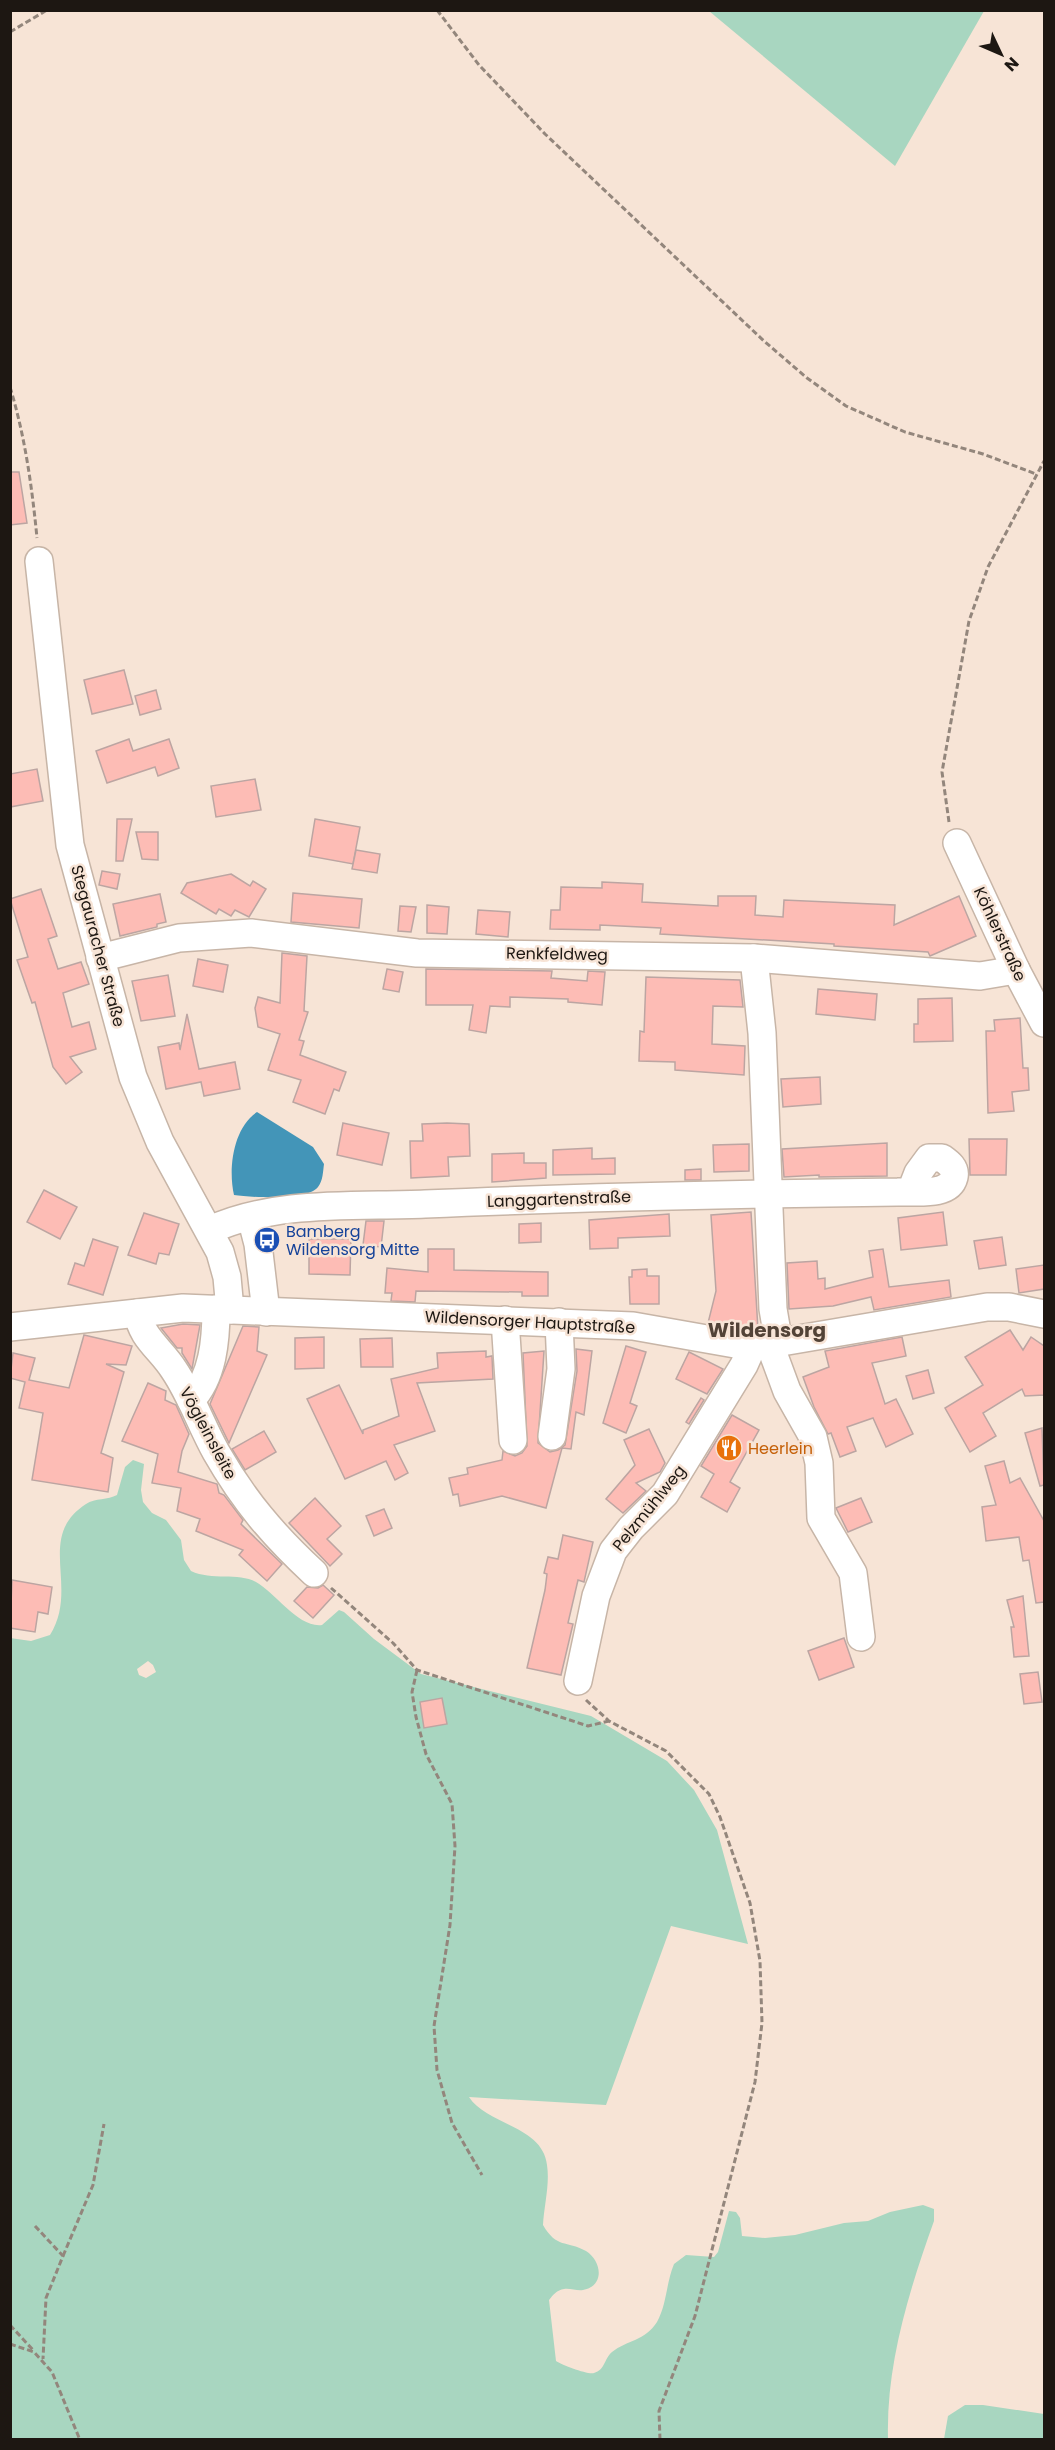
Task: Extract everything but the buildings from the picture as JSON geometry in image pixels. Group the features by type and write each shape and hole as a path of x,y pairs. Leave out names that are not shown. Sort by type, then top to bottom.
{"street":[{"name":"Stegauracher Straße","path":"39,561 70,845 133,1077 148,1119 210,1230 227,1277 223,1310 216,1331 206,1381 191,1400"},
{"name":"Köhlerstraße","path":"957,843 1016,970 1044,1023"},
{"name":"Renkfeldweg","path":"100,958 179,938 251,933 417,953 754,958 980,976 1016,970"},
{"path":"754,958 762,1033 773,1309 767,1345 787,1390 813,1437 819,1463 821,1518 853,1573 861,1637"},
{"name":"Langgartenstraße","path":"210,1230 237,1219 289,1210 548,1198 911,1191"},
{"path":"251,1217 258,1244 266,1312"},
{"name":"Wildensorger Hauptstraße","path":"10,1327 183,1308 633,1326 767,1345 987,1307 1009,1307 1044,1314"},
{"name":"Vögleinsleite","path":"138,1313 140,1326 148,1340 174,1369 215,1450 264,1525 314,1573"},
{"path":"505,1320 513,1440"},
{"path":"552,1436 561,1369 559,1322"},
{"name":"Pelzmühlweg","path":"578,1681 596,1596 613,1551 631,1528 665,1494 739,1375 767,1345"}],"path":[{"path":"10,32 47,10"},
{"path":"437,10 479,65 545,134 764,341 807,378 846,406 905,432 983,454 1036,474"},
{"path":"10,387 19,417 33,496 39,561"},
{"path":"957,843 946,813 942,772 967,632 988,567 1044,461"},
{"path":"314,1573 393,1643 417,1670 588,1725 609,1721"},
{"path":"417,1670 412,1692 416,1717 426,1754 452,1804 455,1846 450,1925 434,2026 437,2070 452,2123 482,2175"},
{"path":"578,1681 589,1704 609,1721 666,1751 709,1794 750,1903 760,1961 762,2023 755,2082 695,2316 659,2411 660,2439"},
{"path":"43,2359 46,2298 93,2185 104,2124"},
{"path":"35,2226 63,2256"},
{"path":"10,2325 43,2359 52,2372 80,2439"},
{"path":"10,2344 34,2352"}],"green space":[{"path":"709,11 984,11 895,166"},
{"path":"133,1460 144,1464 141,1490 143,1502 152,1513 166,1520 181,1540 184,1560 191,1571 207,1576 241,1577 256,1582 296,1616 313,1624 322,1625 339,1610 344,1612 374,1639 421,1674 591,1716 667,1761 694,1790 717,1830 748,1944 671,1926 606,2105 469,2097 488,2114 536,2142 543,2152 548,2172 543,2225 557,2241 586,2251 598,2267 598,2279 590,2288 562,2290 555,2293 549,2300 556,2361 586,2373 598,2372 612,2352 641,2337 652,2328 663,2308 674,2264 686,2255 714,2257 718,2252 729,2211 736,2212 740,2218 742,2236 765,2238 795,2235 844,2223 868,2221 890,2212 923,2205 934,2209 934,2221 908,2301 895,2356 888,2411 888,2439 11,2439 10,1638 31,1641 50,1635 58,1617 61,1599 60,1547 63,1532 71,1517 86,1504 117,1495 125,1467","holes":["148,1661 156,1672 146,1678 139,1675 137,1669"]},
{"path":"965,2405 983,2405 1044,2414 1044,2439 944,2439 948,2416"}],"water":[{"path":"257,1112 313,1147 324,1164 321,1182 312,1192 291,1197 234,1195 232,1162 234,1150 242,1128"}],"place":[{"name":"Bamberg Wildensorg Mitte","path":"267,1240"},
{"name":"Heerlein","path":"729,1448"}],"district":[{"name":"Wildensorg","path":"767,1330"}]}
